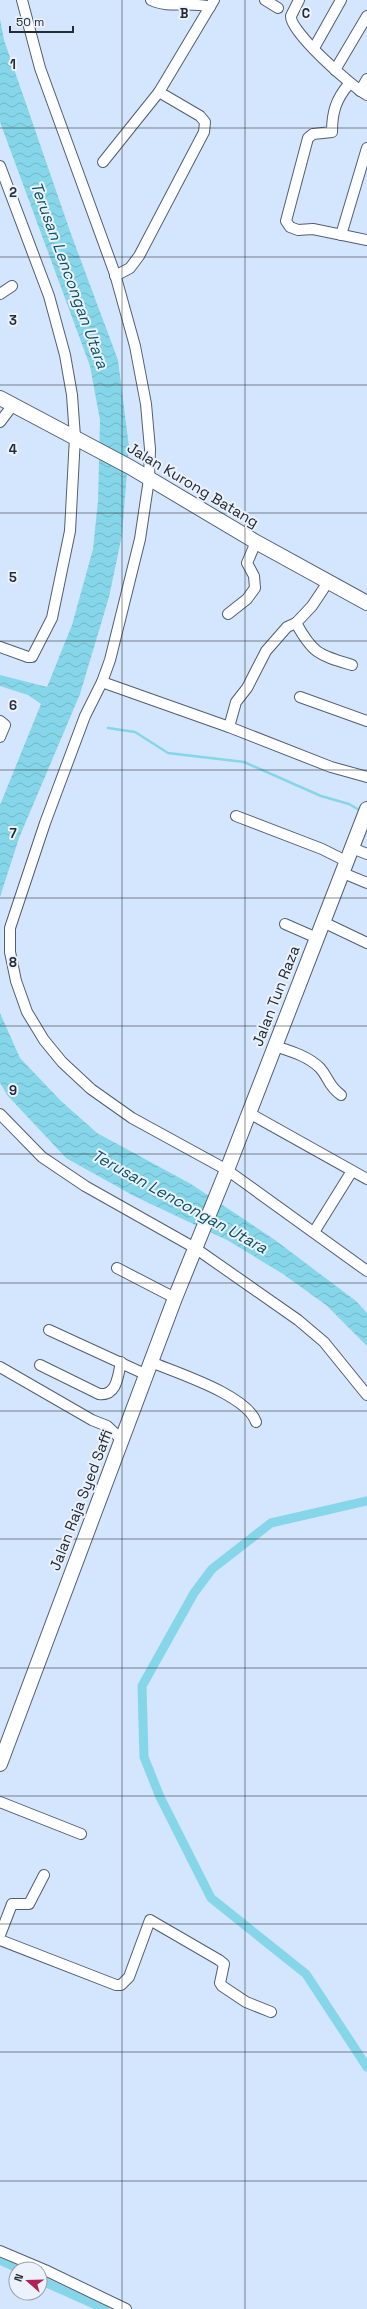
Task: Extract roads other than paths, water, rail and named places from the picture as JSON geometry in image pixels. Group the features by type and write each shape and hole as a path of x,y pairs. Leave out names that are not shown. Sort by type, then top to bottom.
{"main road":[{"name":"Jalan Kurong Batang","path":"0,398 78,438 130,467 256,542 367,603"},
{"name":"Jalan Tun Raza","path":"196,1246 228,1170 367,809"},
{"name":"Jalan Raja Syed Saffi","path":"1,1759 196,1246"}],"street":[{"path":"22,0 40,68 115,276 135,346 146,404 150,449 149,478 140,539 102,682 85,716 13,916 9,938 16,981 27,1012 44,1040 62,1062 91,1089 132,1118 228,1170 367,1271"},
{"path":"103,162 160,92 212,4 198,3 170,5 151,0"},
{"path":"265,0 278,8"},
{"path":"299,0 291,16 292,24 349,84 363,93 367,79"},
{"path":"314,48 341,0"},
{"path":"335,70 367,16"},
{"path":"349,84 338,98 334,108 332,132 313,134 308,138 286,216 287,224 294,229 313,229 367,240"},
{"path":"115,276 130,268 139,256 204,132 205,122 200,116 160,92"},
{"path":"341,235 367,148"},
{"path":"0,166 49,296 65,355 78,438 70,531 52,618 32,657 0,647"},
{"path":"0,294 12,286"},
{"path":"0,422 13,405"},
{"path":"228,614 247,599 255,588 254,576 247,563 256,542"},
{"path":"229,727 236,702 247,688 266,651 287,627 296,623 312,606 328,582"},
{"path":"296,623 309,645 319,654 352,665"},
{"path":"102,682 229,727 331,767 367,777"},
{"path":"300,697 367,721"},
{"path":"0,721 5,725 0,737"},
{"path":"236,816 322,849 367,883"},
{"path":"352,848 367,854"},
{"path":"324,922 367,943"},
{"path":"285,924 317,938"},
{"path":"275,1046 305,1058 319,1067 333,1089 341,1095"},
{"path":"249,1113 367,1179"},
{"path":"0,1114 42,1157 85,1186 196,1246 298,1320 324,1342 367,1395"},
{"path":"314,1232 352,1171"},
{"path":"117,1268 175,1298"},
{"path":"49,1330 121,1362 149,1368 230,1397 249,1410 256,1422"},
{"path":"40,1365 99,1394 107,1395 112,1392 118,1378 121,1362"},
{"path":"0,1367 92,1420 107,1426 122,1440"},
{"path":"0,1802 81,1834"},
{"path":"0,1935 12,1904 29,1904 44,1876"},
{"path":"0,1940 116,1985 121,1985 129,1977 150,1920 224,1964 220,1983 222,1986 246,2002 271,2012"},
{"path":"0,2251 45,2270 126,2309"}],"water":[{"name":"Terusan Lencongan Utara","path":"0,19 4,40 71,234 118,360 129,447 122,535 109,597 80,694 19,838 0,897 0,805 41,704 28,695 0,686 0,675 47,687 72,625 93,549 98,501 100,420 90,366 0,122"},
{"name":"Terusan Lencongan Utara","path":"0,1013 20,1058 61,1101 97,1133 191,1184 275,1240 356,1301 367,1313 367,1346 326,1305 283,1274 227,1240 134,1196 66,1158 8,1096 0,1083"}],"waterway":[{"path":"108,728 135,732 168,753 244,762 321,796 349,804 361,811"},
{"path":"367,1501 271,1523 212,1569 194,1593 142,1686 144,1757 160,1797 211,1898 306,1974 367,2067"},
{"path":"0,2260 8,2264"},
{"path":"48,2284 105,2309"}]}
